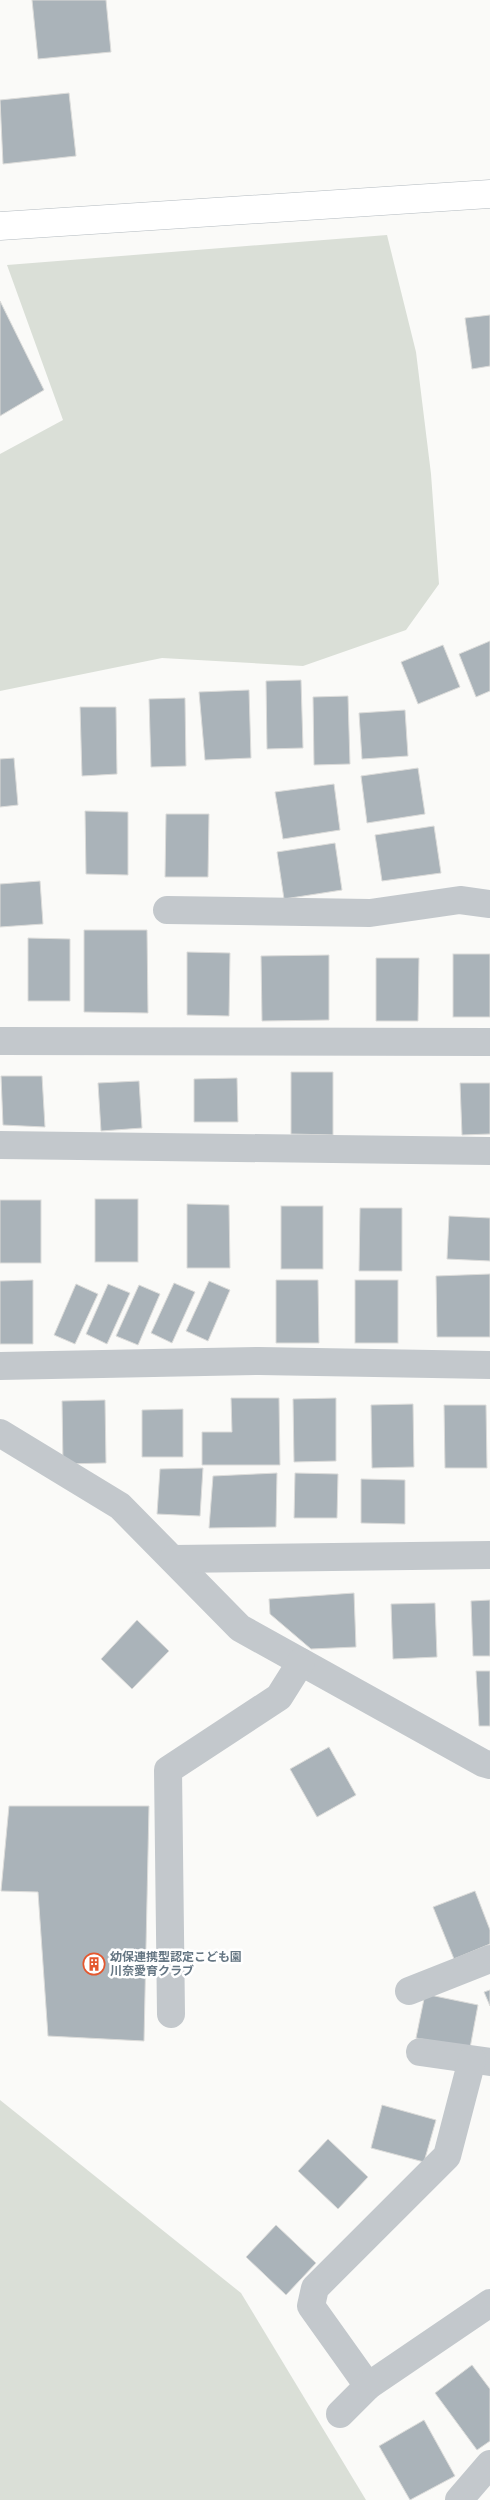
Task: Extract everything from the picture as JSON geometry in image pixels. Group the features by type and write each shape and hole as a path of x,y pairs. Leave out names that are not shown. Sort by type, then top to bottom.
{"street":[{"path":"0,226 490,194"},
{"path":"167,910 370,913 460,900 490,904"},
{"path":"0,1041 490,1042"},
{"path":"0,1145 490,1151"},
{"path":"0,1366 259,1361 490,1365"},
{"path":"0,1433 120,1506 240,1628 483,1763 490,1764"},
{"path":"172,1559 490,1555"},
{"path":"171,2014 168,1770 279,1697 301,1662"},
{"path":"409,1991 490,1959"},
{"path":"368,2386 311,2306 315,2288 447,2156 481,2061 420,2052"},
{"path":"340,2414 368,2386 490,2303"},
{"path":"459,2500 490,2464"}],"shaded area":[{"path":"387,235 416,352 431,474 439,584 406,630 303,666 162,658 0,691 0,454 63,420 7,265"},
{"path":"0,2100 241,2293 366,2500 0,2500"}],"building":[{"path":"32,0 106,0 111,52 38,59"},
{"path":"69,93 76,156 3,164 0,100"},
{"path":"0,301 44,390 0,416"},
{"path":"490,315 490,366 472,369 465,318"},
{"path":"490,641 490,691 476,697 459,654"},
{"path":"443,645 460,687 418,704 401,662"},
{"path":"301,680 303,748 267,749 266,681"},
{"path":"249,690 251,758 205,760 199,692"},
{"path":"348,696 350,764 314,765 313,697"},
{"path":"185,698 186,766 151,767 149,699"},
{"path":"80,707 116,707 117,774 82,776"},
{"path":"405,710 408,756 362,759 359,713"},
{"path":"14,758 18,805 0,807 0,759"},
{"path":"418,768 425,814 367,823 361,776"},
{"path":"334,784 340,830 283,839 275,792"},
{"path":"85,811 128,812 128,875 86,874"},
{"path":"166,814 209,814 208,877 165,877"},
{"path":"434,826 441,873 382,881 375,835"},
{"path":"335,843 342,890 284,899 277,852"},
{"path":"40,881 43,924 0,927 0,884"},
{"path":"84,930 147,930 148,1013 84,1012"},
{"path":"28,938 70,939 70,1001 28,1001"},
{"path":"187,952 230,953 229,1016 187,1015"},
{"path":"453,954 490,954 490,1017 453,1017"},
{"path":"329,955 329,1020 262,1021 261,956"},
{"path":"376,958 419,958 418,1021 376,1021"},
{"path":"291,1072 333,1072 333,1135 291,1134"},
{"path":"1,1076 42,1076 45,1127 3,1125"},
{"path":"237,1078 238,1122 194,1122 194,1079"},
{"path":"139,1081 142,1128 101,1131 98,1083"},
{"path":"460,1083 490,1083 490,1134 462,1135"},
{"path":"95,1199 138,1199 138,1262 95,1262"},
{"path":"0,1200 41,1200 41,1263 0,1263"},
{"path":"187,1204 229,1205 230,1268 187,1268"},
{"path":"281,1206 323,1206 323,1269 281,1269"},
{"path":"360,1208 402,1208 402,1271 359,1271"},
{"path":"449,1216 490,1218 490,1261 447,1259"},
{"path":"490,1274 490,1337 437,1337 436,1276"},
{"path":"33,1280 33,1344 0,1344 0,1281"},
{"path":"276,1280 318,1280 319,1343 276,1343"},
{"path":"355,1280 398,1280 398,1343 355,1343"},
{"path":"209,1281 230,1290 208,1341 186,1331"},
{"path":"174,1283 195,1292 172,1343 151,1333"},
{"path":"76,1284 98,1294 75,1344 54,1335"},
{"path":"108,1284 130,1293 107,1344 86,1334"},
{"path":"139,1285 160,1294 138,1345 116,1336"},
{"path":"231,1398 279,1398 280,1465 202,1465 202,1432 232,1432"},
{"path":"336,1398 336,1461 294,1462 293,1399"},
{"path":"105,1400 106,1463 63,1464 62,1401"},
{"path":"413,1404 414,1467 372,1468 371,1405"},
{"path":"444,1405 486,1405 487,1468 445,1468"},
{"path":"183,1409 183,1457 142,1457 142,1410"},
{"path":"203,1468 200,1516 157,1514 160,1469"},
{"path":"277,1473 276,1527 209,1528 213,1476"},
{"path":"295,1473 338,1474 337,1518 294,1518"},
{"path":"361,1479 405,1480 405,1524 361,1523"},
{"path":"354,1593 356,1647 311,1649 270,1614 269,1599"},
{"path":"490,1600 490,1656 473,1656 471,1601"},
{"path":"435,1603 437,1657 393,1659 391,1604"},
{"path":"137,1620 169,1651 132,1689 101,1659"},
{"path":"476,1671 490,1671 490,1726 479,1726"},
{"path":"329,1747 356,1795 317,1817 290,1769"},
{"name":"幼保連携型認定こども園 川奈愛育クラブ","path":"9,1806 149,1806 144,2041 48,2036 38,1892 1,1891"},
{"path":"475,1891 490,1930 490,1944 454,1959 433,1907"},
{"path":"490,1990 490,2006 484,1992"},
{"path":"425,1994 478,2005 470,2048 416,2038"},
{"path":"382,2105 436,2120 424,2162 371,2148"},
{"path":"328,2139 368,2177 338,2209 298,2171"},
{"path":"276,2225 316,2263 286,2295 246,2257"},
{"path":"472,2365 490,2389 490,2441 477,2450 435,2393"},
{"path":"424,2420 455,2476 410,2500 379,2446"}],"place":[{"name":"幼保連携型認定こども園 川奈愛育クラブ","path":"94,1964"}]}
